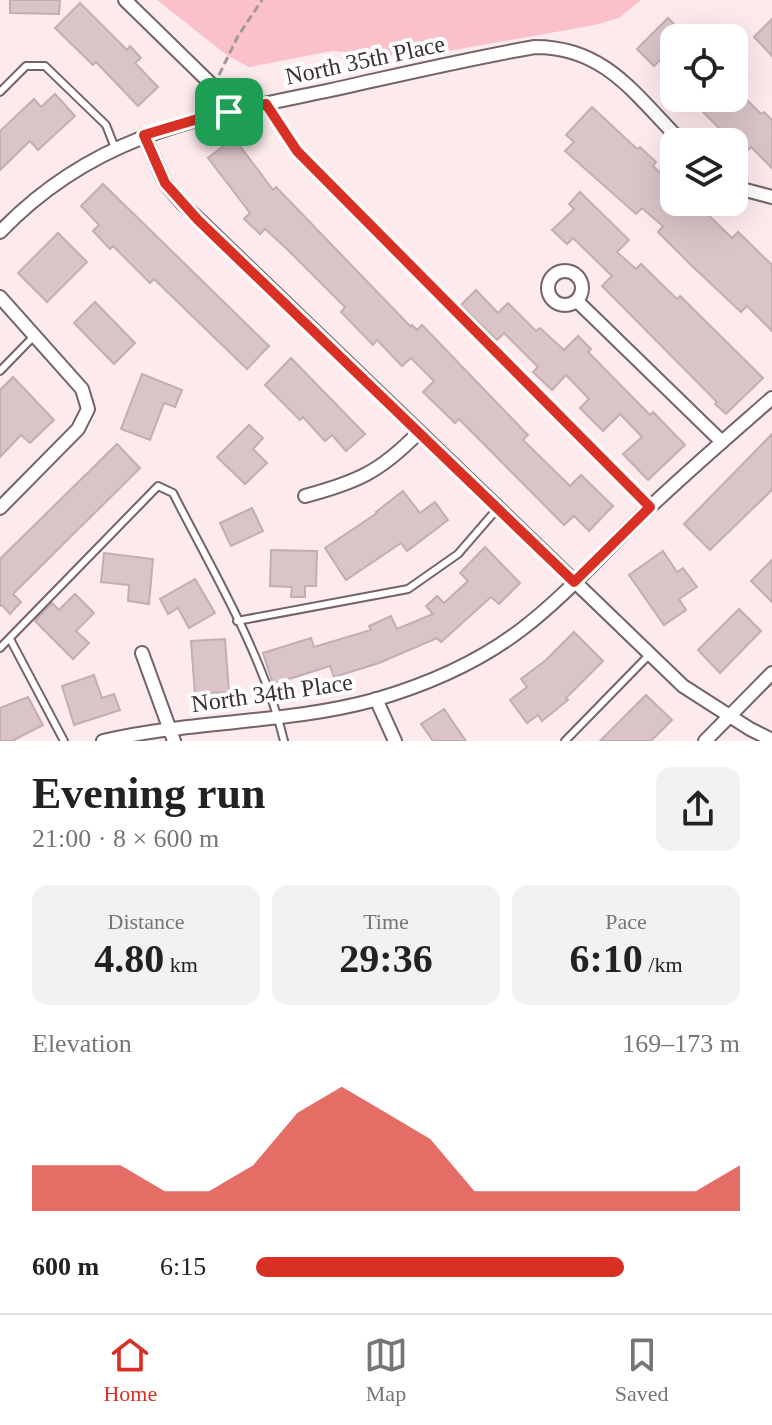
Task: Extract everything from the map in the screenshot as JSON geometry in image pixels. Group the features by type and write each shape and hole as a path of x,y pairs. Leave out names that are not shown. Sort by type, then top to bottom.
{"street":[{"path":"125,0 211,84 229,112"},
{"name":"North 35th Place","path":"0,232 53,185 81,166 144,135 229,112 535,47 555,47 581,53 600,63 668,128"},
{"path":"144,135 165,183 182,203 418,433 683,686 729,717 772,740"},
{"path":"748,191 772,197"},
{"path":"0,297 82,389 88,409 78,429 0,508"},
{"path":"577,301 722,442"},
{"name":"North 34th Place","path":"103,741 147,731 171,735 276,715 337,709 416,686 488,651 522,629 650,507 772,398"},
{"path":"305,496 363,478 386,463 418,433"},
{"path":"142,653 171,735"},
{"path":"705,741 772,673"},
{"path":"376,699 395,741"}],"lane":[{"path":"0,92 26,66 45,66 106,125 115,148"},
{"path":"266,104 297,151 650,507"},
{"path":"0,371 35,335"},
{"path":"0,648 158,486 173,493 237,621 284,741"},
{"path":"237,621 408,589 458,554 497,509"},
{"path":"10,639 64,741"},
{"path":"565,741 649,655"}],"path":[{"path":"211,84 262,0"}],"shaded area":[{"path":"157,0 641,0 619,18 595,25 414,57 332,51 249,67 228,56"}],"building":[{"path":"10,0 60,0 59,14 10,13"},
{"path":"80,3 127,50 130,46 141,58 135,63 158,87 138,106 96,62 93,65 55,28"},
{"path":"772,19 772,56 754,37"},
{"path":"660,26 660,60 654,66 637,49"},
{"path":"55,94 75,116 38,150 30,141 0,170 0,131 34,99 41,107"},
{"path":"748,101 761,114 764,112 772,120 772,168 751,147 748,150 748,128 719,128 703,112 748,112"},
{"path":"592,107 637,149 640,147 656,162 653,166 660,173 660,216 709,216 732,238 738,232 772,265 772,331 747,306 741,312 692,266 658,232 663,226 642,208 636,214 565,151 574,142 566,135"},
{"path":"234,138 273,190 276,187 411,327 417,330 422,325 528,435 523,440 570,486 581,475 613,506 589,531 574,516 564,525 459,419 455,423 423,392 434,381 411,358 402,366 377,340 373,345 341,312 345,307 287,249 265,229 260,234 244,219 250,213 208,158"},
{"path":"103,184 269,346 247,369 154,279 150,283 93,231 99,225 81,206"},
{"path":"580,192 629,240 617,252 636,269 641,264 677,299 680,296 763,378 726,414 602,286 612,276 573,238 567,244 552,230 574,209 569,204"},
{"path":"58,233 87,262 47,302 18,273"},
{"path":"476,290 498,313 508,303 536,331 540,328 564,350 578,336 591,349 588,352 650,415 653,412 685,445 648,480 623,454 642,437 620,414 603,431 580,408 589,399 566,375 552,390 533,372 538,367 504,333 497,340 461,305"},
{"path":"95,302 135,343 114,364 74,323"},
{"path":"291,358 365,434 346,451 332,435 325,441 303,417 300,420 265,385"},
{"path":"142,374 182,390 175,407 164,403 150,440 121,429"},
{"path":"13,377 54,420 30,443 21,435 0,457 0,390"},
{"path":"249,425 263,438 253,449 267,463 245,484 217,457"},
{"path":"772,434 772,490 710,550 684,524"},
{"path":"117,444 140,468 13,594 21,602 10,614 0,606 0,559"},
{"path":"403,491 420,513 435,502 448,520 407,551 401,543 346,580 325,548 377,513"},
{"path":"252,508 263,531 231,546 220,523"},
{"path":"485,547 520,583 499,604 491,597 441,642 437,638 379,663 334,677 330,666 273,684 263,653 311,638 314,647 371,630 369,626 391,616 397,629 433,614 426,606 437,596 444,603 468,581 460,573"},
{"path":"271,550 317,551 316,586 305,586 305,597 291,597 292,587 270,586"},
{"path":"663,551 677,572 683,568 697,587 679,599 686,610 664,625 629,575"},
{"path":"104,553 153,559 149,604 128,601 129,585 101,582"},
{"path":"772,560 772,602 751,581"},
{"path":"195,579 215,613 189,628 178,608 168,614 160,599"},
{"path":"75,594 94,613 76,631 89,643 73,659 35,621 52,603 59,610"},
{"path":"739,609 761,631 720,673 698,650"},
{"path":"574,632 603,661 566,698 568,700 542,721 538,715 527,723 510,700 527,687 521,679"},
{"path":"225,639 229,692 195,694 191,641"},
{"path":"94,675 102,698 114,694 120,710 74,725 62,686"},
{"path":"646,695 672,720 651,741 600,741"},
{"path":"28,697 43,725 12,741 0,741 0,708"},
{"path":"444,709 466,741 433,741 421,724"}],"route":[{"path":"266,104 297,151 650,507 574,582 198,220 165,183 144,135 229,112 266,104"}]}
